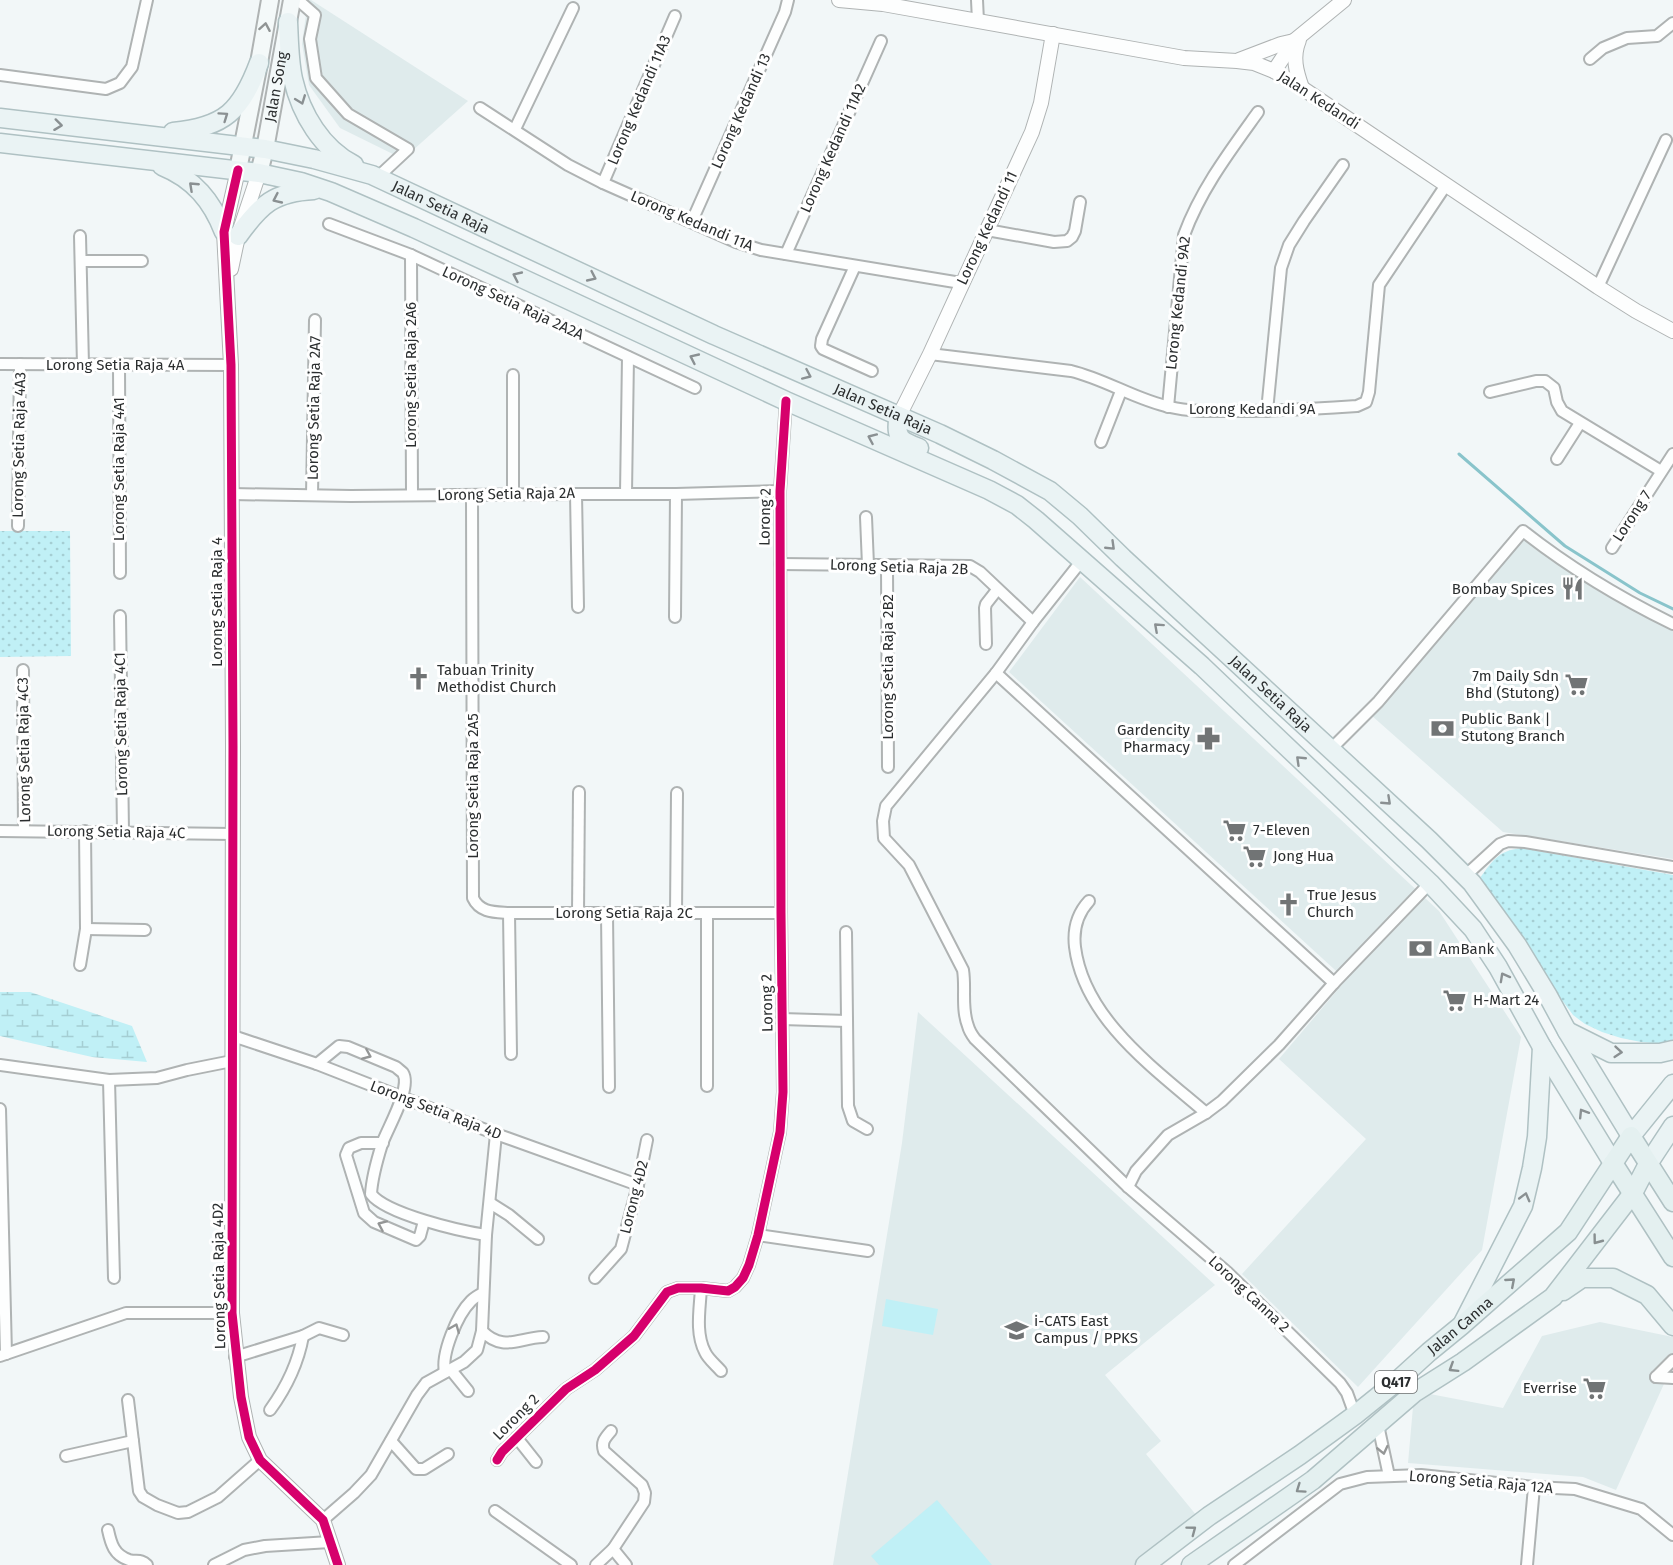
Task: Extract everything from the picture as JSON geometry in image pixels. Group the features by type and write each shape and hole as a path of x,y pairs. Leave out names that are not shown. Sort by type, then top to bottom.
{"highway":[{"name":"Jalan Canna","path":"1145,1565 1209,1516 1355,1415 1568,1232 1631,1136"},
{"path":"1631,1136 1673,1202"},
{"path":"1613,1163 1673,1257"},
{"name":"Q417","path":"1633,1193 1648,1164"},
{"name":"Jalan Canna","path":"1191,1565 1313,1480 1414,1393 1463,1362 1553,1297 1633,1193"},
{"path":"1553,1297 1582,1278 1614,1278 1647,1295 1673,1326"}],"main road":[{"name":"Jalan Song","path":"238,170 270,0"},
{"name":"Jalan Song","path":"259,173 292,0"},
{"path":"288,22 293,82 309,121 324,142 341,158 375,176"},
{"path":"148,135 181,132 208,126 226,116 242,101 259,63"},
{"name":"Jalan Setia Raja","path":"0,118 265,149 314,159 375,176 714,334 940,434 1050,491 1080,516 1465,876 1517,945 1631,1136"},
{"name":"Jalan Setia Raja","path":"0,142 259,173 301,182 331,192 414,228 786,401 989,489 1017,505 1083,559 1202,666 1430,883 1473,929 1498,967 1542,1047 1613,1163"},
{"path":"145,160 179,174 191,183 214,208 231,234 261,207 281,196 298,191 331,192"},
{"path":"714,334 725,348 781,376 785,383 786,401"},
{"path":"899,416 898,435 903,442 961,465 1018,494 1034,507 1036,520"},
{"path":"940,434 953,450 1031,490 1081,530 1086,542 1083,559"},
{"path":"1330,749 1323,761 1322,769 1358,815"},
{"path":"1567,1031 1611,1053 1660,1053 1673,1050"},
{"path":"1462,1325 1522,1206 1538,1137 1542,1047"},
{"name":"Jalan Canna","path":"1631,1136 1673,1084"},
{"path":"1648,1164 1673,1126"}],"street":[{"path":"0,75 106,89 120,83 132,67 147,0"},
{"path":"298,0 315,15 310,39 316,78 348,114 408,149 375,176"},
{"name":"Lorong Kedandi 13","path":"692,221 785,12 788,0"},
{"name":"Jalan Kedandi","path":"839,0 883,2 1184,58 1254,63 1274,71 1302,88 1598,287 1673,332"},
{"path":"976,0 978,21"},
{"path":"1274,71 1299,37 1344,0"},
{"path":"515,129 573,8"},
{"name":"Lorong Kedandi 11A3","path":"603,183 675,16"},
{"path":"1590,59 1603,48 1627,38 1657,36 1673,23"},
{"name":"Lorong Kedandi 11","path":"899,416 1032,132 1041,103 1053,34"},
{"path":"1237,61 1299,37"},
{"path":"1299,37 1295,51 1296,69 1302,88"},
{"name":"Lorong Kedandi 11A2","path":"786,254 881,41"},
{"name":"Lorong Kedandi 11A","path":"480,108 568,165 736,242 761,250 961,283"},
{"name":"Lorong Kedandi 9A2","path":"1168,407 1184,235 1192,212 1204,190 1258,112"},
{"path":"1598,287 1666,140"},
{"path":"1267,411 1281,268 1289,245 1343,165"},
{"name":"Lorong Setia Raja 4","path":"233,1036 231,365 227,289 238,170"},
{"name":"Lorong Setia Raja 4","path":"231,234 259,173"},
{"name":"Lorong Kedandi 9A","path":"930,354 1085,374 1121,391 1168,407 1192,411 1267,411 1357,406 1366,402 1369,392 1379,285 1446,185"},
{"path":"987,230 1054,242 1067,241 1075,231 1080,202"},
{"name":"Lorong Setia Raja 2A2A","path":"329,224 411,255 695,388"},
{"path":"80,236 82,365"},
{"name":"Lorong Setia Raja 2A6","path":"411,255 412,495"},
{"path":"82,261 141,261"},
{"path":"855,266 822,339 821,346 823,349 872,371"},
{"name":"Lorong Setia Raja 2A7","path":"312,495 315,320"},
{"path":"626,494 628,357"},
{"name":"Lorong Setia Raja 4A","path":"0,364 231,365"},
{"name":"Lorong Setia Raja 4A3","path":"18,526 20,364"},
{"name":"Lorong Setia Raja 4A1","path":"119,365 120,573"},
{"path":"513,375 513,494"},
{"path":"1490,393 1536,381 1545,381 1554,388 1562,411 1661,471"},
{"path":"1101,442 1121,391"},
{"name":"Lorong 2","path":"497,1460 502,1452 566,1389 595,1370 634,1336 667,1292 678,1288 728,1291 735,1287 743,1278 749,1265 758,1235 782,1114 780,491 786,401"},
{"path":"1557,459 1580,423"},
{"name":"Lorong 7","path":"1612,548 1673,454"},
{"name":"Lorong Setia Raja 2A","path":"232,494 676,494 780,491"},
{"path":"576,494 578,607"},
{"path":"675,617 676,494"},
{"name":"Lorong Setia Raja 2A5","path":"472,495 473,898"},
{"path":"866,517 868,565"},
{"path":"1330,749 1378,702 1523,531 1547,551 1637,607 1673,624"},
{"name":"Lorong Canna 2","path":"1083,559 996,673 886,806 883,821 884,838 909,865 963,970 967,1024 975,1039 1118,1178 1227,1272 1287,1329 1340,1383 1347,1393 1355,1415"},
{"name":"Lorong Setia Raja 2B","path":"780,564 970,567 980,572 1033,622"},
{"name":"Lorong Setia Raja 2B2","path":"887,566 888,767"},
{"path":"986,644 986,603 997,590"},
{"name":"Lorong Setia Raja 4C1","path":"120,616 123,831"},
{"name":"Lorong Setia Raja 4C3","path":"23,670 24,831"},
{"path":"996,673 1334,983"},
{"path":"578,913 579,792"},
{"path":"676,913 677,793"},
{"name":"Lorong Setia Raja 4C","path":"0,831 233,834"},
{"path":"80,965 86,929 85,831"},
{"path":"1465,876 1500,844 1508,841 1673,867"},
{"path":"1128,1187 1136,1171 1168,1135 1222,1101 1279,1045 1334,983 1430,883"},
{"name":"Lorong Setia Raja 2C","path":"473,898 475,903 485,910 508,913 781,913"},
{"path":"1089,901 1082,909 1074,935 1082,977 1092,1000 1105,1019 1145,1060 1206,1113"},
{"path":"508,913 511,1054"},
{"path":"607,914 609,1088"},
{"path":"707,914 707,1086"},
{"path":"86,929 145,930"},
{"path":"846,932 848,1106 853,1121 867,1129"},
{"path":"782,1019 847,1021"},
{"name":"Lorong Setia Raja 4D2","path":"233,1036 232,1314 240,1396 249,1437 260,1460 323,1520"},
{"name":"Lorong Setia Raja 4D","path":"233,1036 317,1064 496,1134 639,1185"},
{"path":"317,1064 339,1046 348,1047 403,1072 403,1097 383,1143 371,1194 383,1204 424,1221 486,1235"},
{"path":"0,1065 109,1080 157,1078 232,1061"},
{"path":"109,1080 114,1278"},
{"path":"0,1109 3,1355 126,1313 232,1314"},
{"path":"338,1565 323,1520 371,1475 426,1383 464,1362 477,1350 482,1331 486,1235 496,1134"},
{"name":"Lorong 4D2","path":"595,1278 621,1249 639,1185 647,1140"},
{"path":"383,1143 361,1143 350,1148 346,1155 364,1213 374,1222 416,1239 420,1236 424,1221"},
{"path":"1118,1178 1136,1171"},
{"path":"490,1203 538,1239"},
{"path":"758,1235 868,1251"},
{"path":"701,1288 698,1323 701,1337 705,1352 721,1371"},
{"path":"468,1391 443,1365 456,1323 471,1300 483,1293"},
{"path":"235,1357 303,1336 319,1328 343,1335"},
{"path":"482,1331 496,1342 509,1343 543,1338"},
{"path":"270,1410 284,1391 300,1352 303,1336"},
{"path":"1673,1360 1656,1377 1673,1378"},
{"path":"128,1400 139,1491 143,1497 157,1505 178,1513 188,1512 218,1497 260,1460"},
{"path":"1378,1425 1389,1476"},
{"path":"596,1565 613,1550 644,1502 645,1493 642,1485 602,1446 603,1440 611,1431"},
{"path":"517,1438 537,1462"},
{"path":"66,1456 133,1441"},
{"path":"391,1441 416,1469 424,1469 448,1454"},
{"name":"Lorong Setia Raja 12A","path":"1234,1565 1340,1484 1367,1477 1421,1475 1575,1489 1641,1509 1673,1534"},
{"path":"1527,1565 1534,1487"},
{"path":"495,1511 571,1565"},
{"path":"108,1530 114,1549 128,1560 141,1560 147,1565"},
{"path":"214,1565 244,1550 265,1546 330,1542"},
{"path":"613,1550 626,1565"}],"shaded area":[{"path":"308,0 468,101 403,159 340,128 309,85 302,44"},
{"path":"1530,527 1572,561 1640,603 1673,619 1673,859 1503,832 1371,715"},
{"path":"1080,577 1439,911 1521,1037 1482,1250 1358,1387 1242,1274 1366,1139 1279,1059 1346,980 1009,672"},
{"name":"i-CATS East Campus / PPKS","path":"918,1012 1215,1285 1105,1375 1161,1441 1146,1454 1197,1516 1136,1565 833,1565 902,1143"},
{"path":"1600,1322 1673,1337 1673,1364 1616,1490 1583,1477 1408,1463 1413,1407 1430,1394 1503,1408 1542,1336"}],"green space":[{"path":"0,531 70,531 71,656 0,657"},
{"path":"1521,848 1673,875 1673,1043 1641,1042 1621,1038 1585,1024 1573,1015 1547,980 1480,878 1501,854"},
{"path":"0,992 30,992 132,1026 147,1062 92,1057 0,1036"},
{"path":"886,1299 938,1309 933,1335 882,1326"},
{"path":"937,1500 992,1565 879,1565 871,1556"}],"waterway":[{"path":"1459,454 1565,546 1640,593 1673,609"}],"cycle path":[{"path":"238,170 224,232 231,365 232,1313 241,1397 249,1437 260,1460 323,1520 338,1565"},
{"path":"497,1460 502,1452 566,1389 595,1370 634,1336 667,1292 678,1288 728,1291 735,1287 743,1278 749,1265 758,1235 780,1132 783,1092 780,491 786,401"}],"place":[{"name":"Bombay Spices","path":"1572,589"},
{"name":"Tabuan Trinity Methodist Church","path":"419,679"},
{"name":"7m Daily Sdn Bhd (Stutong)","path":"1577,685"},
{"name":"Public Bank | Stutong Branch","path":"1443,728"},
{"name":"Gardencity Pharmacy","path":"1208,739"},
{"name":"7-Eleven","path":"1235,830"},
{"name":"Jong Hua","path":"1255,856"},
{"name":"True Jesus Church","path":"1289,904"},
{"name":"AmBank","path":"1421,949"},
{"name":"H-Mart 24","path":"1455,1000"},
{"name":"i-CATS East Campus / PPKS","path":"1016,1330"},
{"name":"Everrise","path":"1595,1388"}]}
